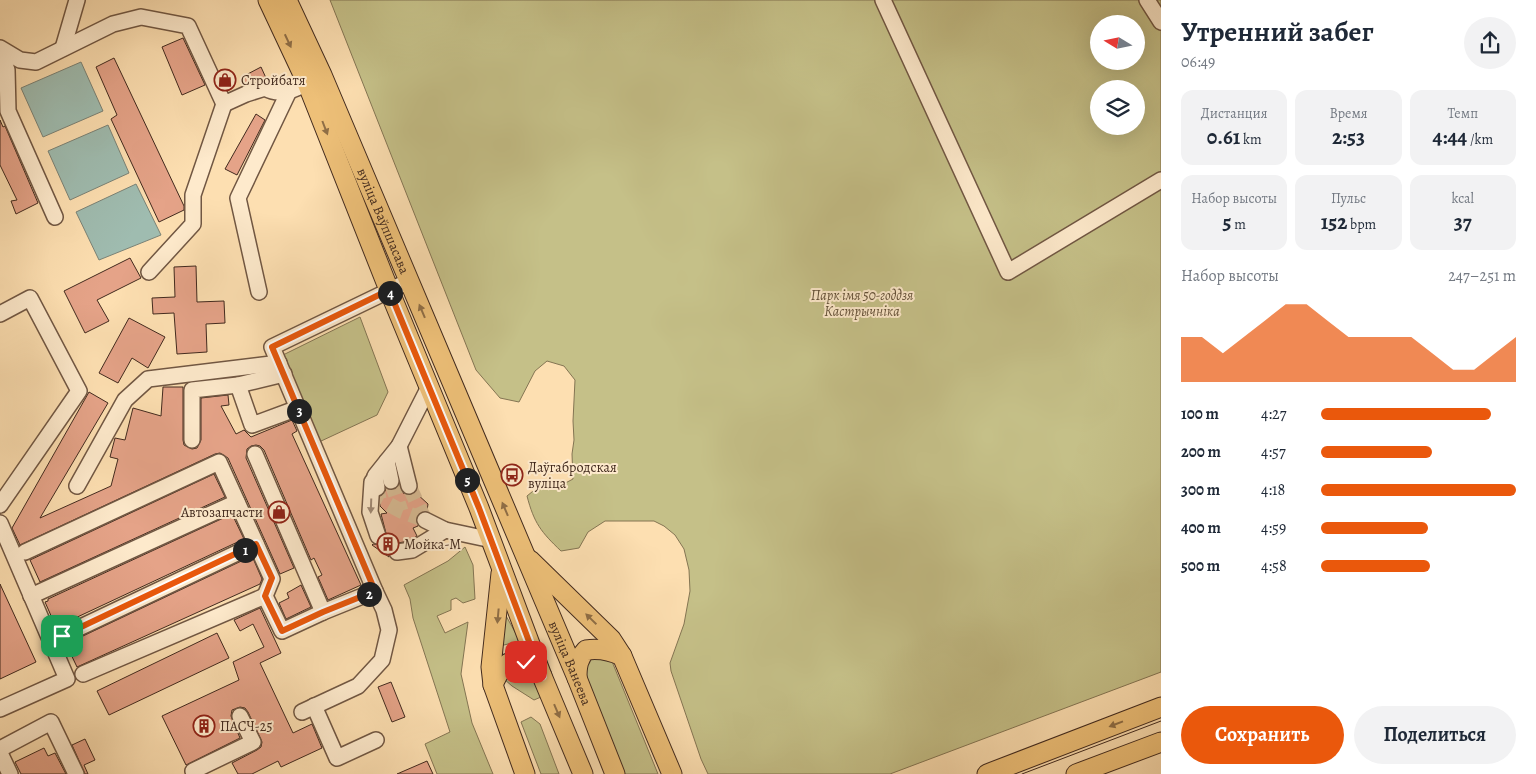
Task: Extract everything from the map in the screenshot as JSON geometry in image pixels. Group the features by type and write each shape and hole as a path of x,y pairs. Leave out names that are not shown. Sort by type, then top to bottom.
{"main road":[{"name":"вуліца Ваўпшасава","path":"268,0 314,79 409,281 524,554"},
{"name":"вуліца Ваўпшасава","path":"287,0 389,290 479,508"},
{"name":"вуліца Ванеева","path":"479,508 542,676 583,774"},
{"path":"524,554 611,639 622,656 672,774"},
{"name":"вуліца Ванеева","path":"524,554 577,678 615,774"},
{"path":"502,567 491,667 493,685 525,774"},
{"path":"577,678 578,663 586,650 612,650 622,656"},
{"path":"493,685 498,674 506,664 513,662 526,662 542,676"},
{"path":"987,774 1161,707"},
{"path":"1076,774 1161,742"}],"lane":[{"path":"63,48 77,0"},
{"path":"883,0 1008,272 1161,180"},
{"path":"1147,0 1161,22"},
{"path":"0,49 20,60 36,62 113,24 141,17 188,26 224,104 194,195 193,224 149,272"},
{"path":"0,49 7,70 8,111 56,218"},
{"path":"224,104 265,88 273,93 289,91 314,79"},
{"path":"259,292 238,198 289,91"},
{"path":"376,740 337,758 308,709 358,686 382,660 389,630 384,610 272,347 409,281"},
{"path":"0,314 30,298 79,391 0,505"},
{"path":"192,440 192,390 238,385 282,369"},
{"path":"77,486 125,400 148,378 282,369"},
{"path":"238,385 252,425 298,408"},
{"path":"378,536 370,512 372,482 376,482 387,461 399,446 429,387"},
{"path":"399,446 409,486"},
{"path":"255,454 323,612"},
{"path":"387,461 391,481"},
{"path":"25,552 219,462 272,578 265,596 83,674"},
{"path":"31,596 237,502"},
{"path":"425,520 445,530 492,540"},
{"path":"0,523 67,679 0,709"},
{"path":"397,552 412,550 445,530"},
{"path":"62,636 256,544"},
{"path":"265,596 282,631 375,591"},
{"path":"190,773 253,742 240,716"},
{"path":"0,750 51,722 76,774"},
{"path":"0,753 10,774"}],"green space":[{"name":"Парк імя 50-годдзя Кастрычніка","path":"330,0 1161,0 1161,672 890,774 708,774 701,759 671,671 670,663 684,624 690,591 689,570 684,549 675,535 654,521 605,521 588,532 579,548 561,551 539,526 532,513 527,496 538,487 556,488 573,479 572,454 575,380 564,366 547,361 535,371 519,402 500,398 476,370"},
{"path":"360,317 388,392 377,415 319,442 283,355"},
{"path":"465,547 473,565 475,599 463,603 456,598 451,600 451,610 437,616 445,633 468,622 461,674 472,723 493,774 437,774 425,744 450,732 413,618 410,599 404,585 448,561"},
{"path":"505,614 520,641 500,646"},
{"path":"599,655 611,659 658,774 623,774 583,673 587,660"},
{"path":"524,668 532,675 541,697 534,700 504,679 512,670"},
{"path":"531,717 540,724 559,774 541,774 521,722"}],"shaded area":[{"path":"81,62 103,111 43,137 21,88"},
{"path":"108,125 129,173 70,200 48,151"},
{"path":"136,184 161,235 99,260 76,212"}],"building":[{"path":"183,38 205,85 182,95 162,47"},
{"path":"114,58 184,206 184,210 159,222 111,119 117,115 96,67"},
{"path":"261,67 266,78 245,84 242,77"},
{"path":"256,114 265,120 237,175 225,169"},
{"path":"0,120 3,127 5,126 38,203 16,214 11,201 17,200 0,165"},
{"path":"130,258 141,278 97,300 109,321 85,333 64,291"},
{"path":"196,266 197,302 224,301 225,323 206,324 207,352 177,354 174,313 153,314 152,298 175,297 174,267"},
{"path":"129,318 165,337 148,368 132,358 118,383 99,373"},
{"path":"163,387 183,387 183,440 184,445 192,449 197,448 201,440 201,398 228,395 229,405 221,406 236,434 244,430 251,437 292,420 297,431 292,434 361,585 328,600 318,577 322,575 314,558 311,560 264,450 256,445 247,449 246,458 294,568 280,574 228,458 220,453 20,545 12,528 89,392 108,403 40,518 111,486 118,459 110,457 115,438 125,440 133,408 161,416"},
{"path":"214,474 225,497 40,582 30,560"},
{"path":"399,485 403,493 411,495 416,493 428,504 427,511 420,512 416,516 418,526 413,528 417,536 409,541 392,544 388,549 389,557 372,545 381,545 387,537 381,514 387,513 380,506 380,496 383,495 386,489 393,490"},
{"path":"232,514 244,539 56,627 45,602 48,599"},
{"path":"252,556 262,579 260,584 77,667 66,644"},
{"path":"0,584 36,662 0,679"},
{"path":"301,585 311,607 286,619 279,603 289,598 287,593"},
{"path":"260,608 281,653 260,663 293,733 312,724 322,748 281,767 278,761 252,774 238,774 232,763 257,750 261,747 262,742 248,712 245,708 240,707 232,710 231,716 240,738 186,765 162,716 239,680 233,662 264,647 253,624 240,631 234,620"},
{"path":"217,633 229,658 109,715 97,691"},
{"path":"391,682 405,717 392,722 378,687"},
{"path":"85,739 95,760 84,765 88,774 85,774 72,745"},
{"path":"44,748 48,756 55,753 66,774 21,774 15,762"},
{"path":"427,761 433,774 397,774"}],"tunnel":[{"path":"391,481 401,511"},
{"path":"409,486 425,520"},
{"path":"377,488 379,499 401,511 425,520"},
{"path":"378,536 397,552"}],"tram line":[{"path":"1022,774 1161,721"}],"place":[{"name":"Стройбатя","path":"225,80"},
{"name":"Даўгабродская вуліца","path":"512,475"},
{"name":"Автозапчасти","path":"279,512"},
{"name":"Мойка-М","path":"388,544"},
{"name":"ПАСЧ-25","path":"204,726"}],"route":[{"path":"62,636 256,544 272,578 265,596 282,631 375,591 272,347 389,290 479,508 542,676 526,662"}]}
